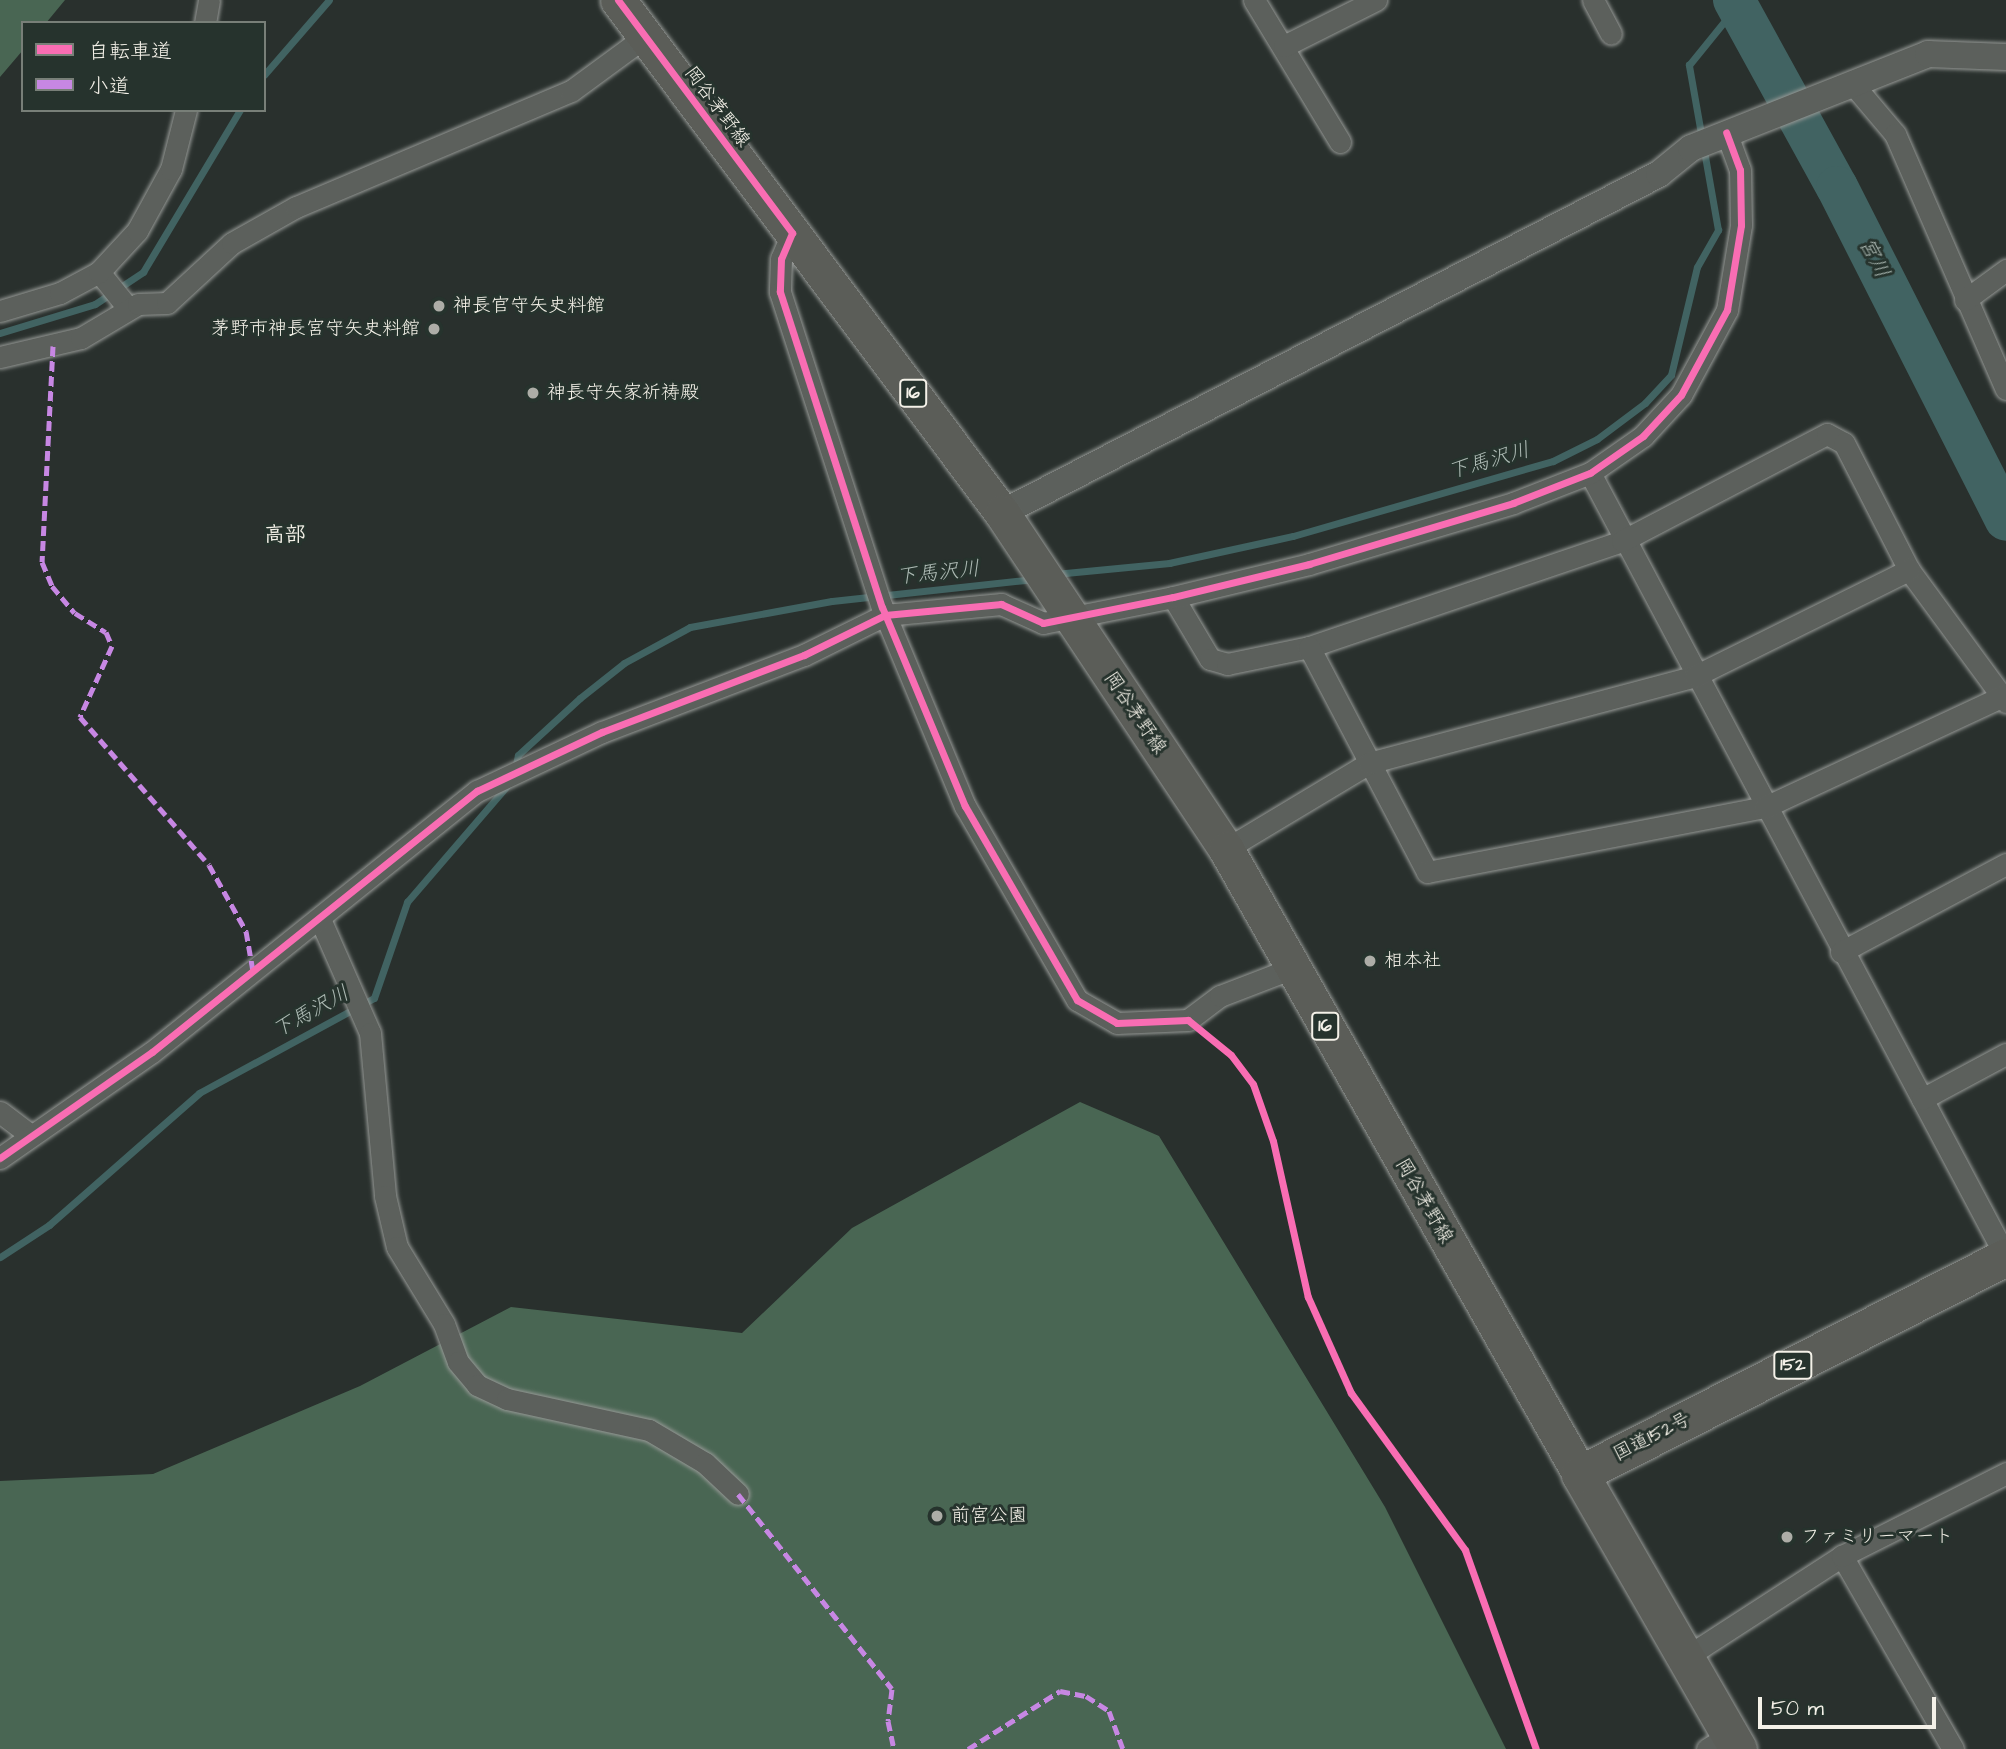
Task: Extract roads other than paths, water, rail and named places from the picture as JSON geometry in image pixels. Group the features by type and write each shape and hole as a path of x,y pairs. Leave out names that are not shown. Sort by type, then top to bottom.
{"highway":[{"name":"国道152号","path":"1580,1474 2006,1257"},
{"path":"1580,1474 1686,1657 1725,1744"}],"main road":[{"name":"岡谷茅野線","path":"618,0 1002,513 1226,849 1580,1474"}],"street":[{"path":"205,21 209,0"},
{"path":"1254,0 1340,142"},
{"path":"1284,46 1377,0"},
{"path":"1594,0 1611,34"},
{"path":"0,311 60,293 116,291 167,303 232,243 296,207 571,91 646,36"},
{"path":"1002,513 1659,174 1690,148 1928,54 2006,57"},
{"path":"1842,86 1895,134 1962,282 1965,300 2006,389"},
{"path":"0,357 81,338 116,291 152,203 171,169 186,112"},
{"path":"0,1158 152,1052 477,791 512,774 804,655 883,611 1001,604 1043,623 1062,603 1174,597 1335,557 1513,503 1590,473 1643,436 1681,395 1727,310 1741,226 1740,170 1727,132"},
{"path":"792,233 780,259 780,292 883,611 965,806 1077,1000 1117,1023 1188,1020 1220,996 1293,968"},
{"path":"1965,300 2006,270"},
{"path":"1174,597 1210,659 1227,664 1309,647 1622,541 1827,434 1844,443 1909,570 2003,700 1765,807 1427,872 1309,647"},
{"path":"1590,473 1622,541 2006,1257"},
{"path":"1226,849 1369,763 1695,676 1909,570"},
{"path":"1841,952 2006,864"},
{"path":"320,919 370,1033 385,1196 397,1247 444,1324 458,1362 477,1385 507,1399 649,1430 705,1463 738,1494"},
{"path":"1922,1099 2006,1054"},
{"path":"0,1112 30,1135"},
{"path":"1686,1657 1842,1556 2006,1473"},
{"path":"1842,1556 1953,1749"}],"waterway":[{"path":"266,73 329,0"},
{"name":"宮川","path":"1734,0 1837,187 2006,520"},
{"name":"下馬沢川","path":"1055,574 1169,563 1293,536 1553,461 1597,439 1645,403 1671,375 1697,267 1718,230 1689,65 1736,7"},
{"path":"0,333 95,304 143,272 239,112"},
{"name":"下馬沢川","path":"515,769 518,755 580,698 624,663 690,627 832,601 1033,579"},
{"name":"下馬沢川","path":"0,1257 49,1225 199,1093 374,998 407,902 512,780"}],"place":[{"name":"神長官守矢史料館","path":"439,306"},
{"name":"茅野市神長宮守矢史料館","path":"434,329"},
{"name":"神長守矢家祈祷殿","path":"533,393"},
{"name":"相本社","path":"1370,961"},
{"name":"前宮公園","path":"937,1516"},
{"name":"ファミリーマート","path":"1787,1537"}],"district":[{"name":"高部","path":"285,535"}]}
